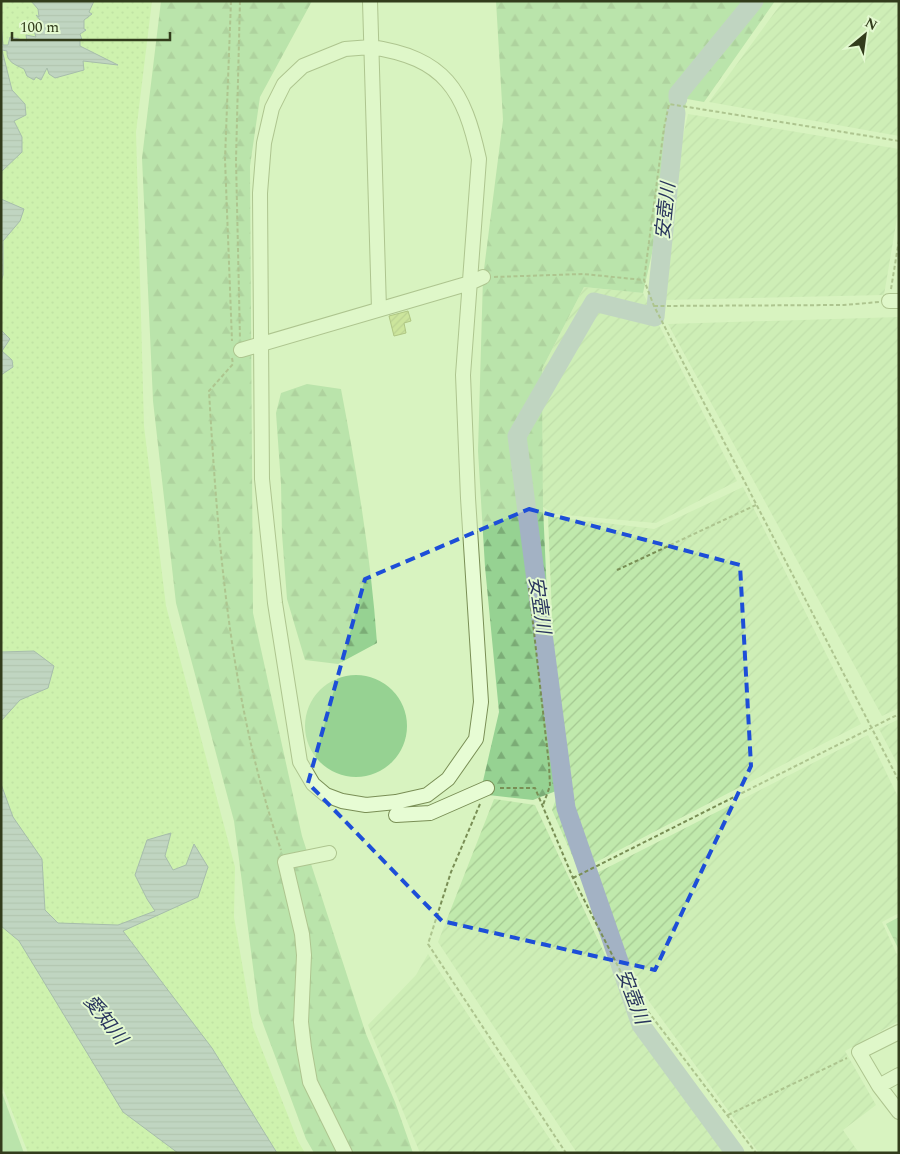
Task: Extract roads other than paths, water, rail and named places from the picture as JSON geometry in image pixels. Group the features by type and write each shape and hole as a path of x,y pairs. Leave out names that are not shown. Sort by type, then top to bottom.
{"street":[{"path":"370,1 379,309"},
{"path":"371,47 394,50 439,72 456,92 464,104 479,159 477,280 464,375 468,498 481,702 476,739 448,779 427,795 396,802 366,805 342,801 326,795 313,784 300,762 275,603 262,478 260,193 264,143 272,108 284,84 303,66 345,49 371,47"},
{"path":"235,349 260,344 477,280"},
{"path":"396,815 430,813 487,788"},
{"path":"329,853 284,862 302,934 304,955 301,1022 310,1082 345,1153"},
{"path":"899,1032 859,1052 879,1086 899,1112"},
{"path":"879,1086 899,1075"}],"water":[{"path":"31,1 94,1 89,12 92,14 84,20 84,29 86,30 80,34 82,40 80,40 80,46 118,65 83,61 84,70 55,78 49,74 47,68 41,80 36,77 34,80 27,76 24,69 8,58 7,51 2,50 12,90 25,104 26,115 14,121 22,137 22,152 1,172 1,23 3,45 8,45 10,37 27,41 26,35 36,37 34,31 40,20 36,15 39,17 38,9"},
{"path":"1,199 24,209 20,221 3,241 3,275 1,282"},
{"path":"1,330 10,339 2,351 12,360 13,367 1,375"},
{"path":"34,651 54,666 48,688 20,700 1,721 1,652"},
{"name":"愛知川","path":"1,784 13,817 42,859 45,910 58,923 118,925 155,911 135,875 147,840 171,833 165,856 173,870 186,865 194,844 208,867 198,897 123,931 212,1048 277,1153 178,1153 123,1112 19,941 1,926"}],"waterway":[{"name":"安壺川","path":"678,98 678,94 754,1"},
{"name":"安壺川","path":"676,113 655,317 594,302 517,436 566,808 641,1025 735,1153"}]}
